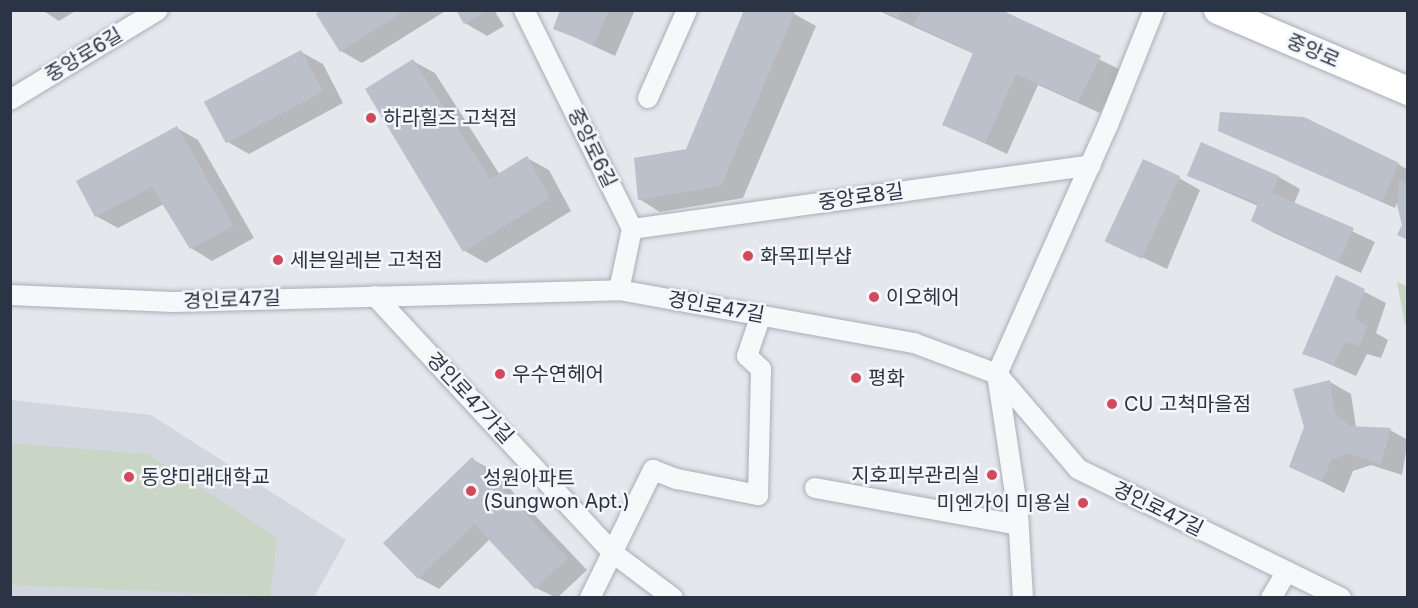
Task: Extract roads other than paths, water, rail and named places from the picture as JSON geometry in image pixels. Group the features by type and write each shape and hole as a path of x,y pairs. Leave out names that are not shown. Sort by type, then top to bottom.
{"main road":[{"name":"중앙로","path":"1218,10 1407,92"}],"street":[{"name":"중앙로6길","path":"10,100 158,10"},
{"name":"중앙로6길","path":"524,10 632,229"},
{"path":"648,98 687,10"},
{"path":"1023,597 1019,525 997,374 1091,165 1154,10"},
{"name":"중앙로8길","path":"632,229 1091,165"},
{"path":"620,290 632,229"},
{"name":"경인로47길","path":"10,295 173,302 620,290 914,343 997,374 1078,469 1286,573 1341,597"},
{"name":"경인로47가길","path":"375,296 613,554 673,597"},
{"path":"590,597 653,470 677,480 758,495 761,369 747,356 760,315"},
{"path":"814,488 1019,525"},
{"path":"1271,597 1286,573"}],"place":[{"name":"하라힐즈 고척점","path":"371,118"},
{"name":"화목피부샵","path":"748,256"},
{"name":"세븐일레븐 고척점","path":"278,260"},
{"name":"이오헤어","path":"874,297"},
{"name":"우수연헤어","path":"500,374"},
{"name":"평화","path":"856,378"},
{"name":"CU 고척마을점","path":"1112,404"},
{"name":"지호피부관리실","path":"992,475"},
{"name":"동양미래대학교","path":"129,477"},
{"name":"성원아파트 (Sungwon Apt.)","path":"471,491"},
{"name":"미엔가이 미용실","path":"1083,503"}]}
